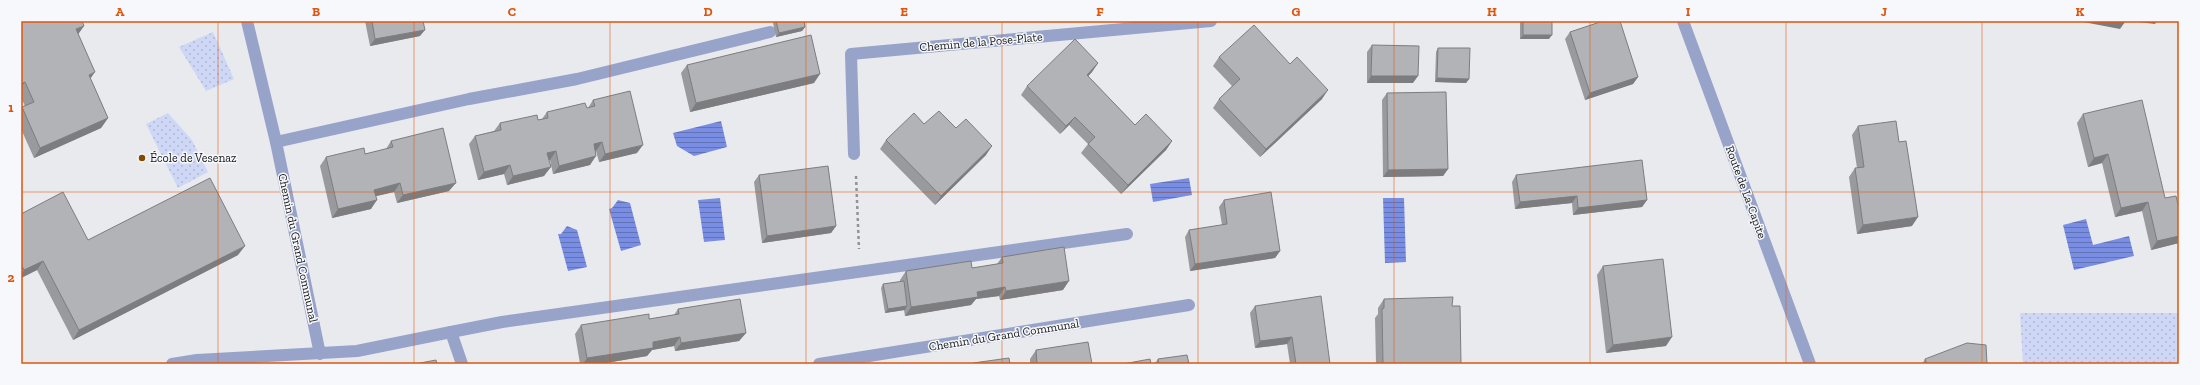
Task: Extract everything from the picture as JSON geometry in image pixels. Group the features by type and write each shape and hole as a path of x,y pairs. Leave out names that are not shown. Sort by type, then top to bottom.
{"street":[{"name":"Chemin du Grand Communal","path":"248,21 276,142 320,354"},
{"name":"Chemin de la Pose-Plate","path":"854,154 851,54 1210,21"},
{"name":"Route de La-Capite","path":"1683,21 1810,364"},
{"path":"276,142 468,99 577,79 770,32"},
{"path":"172,364 197,360 357,352 502,322 1127,234"},
{"name":"Chemin du Grand Communal","path":"818,364 1189,306"},
{"path":"451,332 462,364"}],"path":[{"path":"854,154 860,271"}],"shaded area":[{"path":"213,32 234,79 206,91 179,47"},
{"path":"168,113 192,140 208,172 178,188 146,124"},
{"path":"2020,313 2179,313 2179,364 2023,364"}],"water":[{"path":"721,121 727,147 694,156 677,146 673,133"},
{"path":"1189,178 1192,195 1153,202 1150,184"},
{"path":"720,198 725,240 704,242 698,200"},
{"path":"1383,198 1404,198 1406,262 1385,263"},
{"path":"618,200 630,203 641,245 621,251 609,209 612,208"},
{"path":"2086,219 2093,245 2129,236 2134,256 2074,270 2063,225"},
{"path":"567,226 577,230 587,267 568,271 558,234 561,234"}],"building":[{"path":"21,21 82,21 84,26 76,29 95,72 89,75 108,118 40,148 22,107 34,102 25,82 21,84"},
{"path":"372,21 423,21 425,30 375,39"},
{"path":"776,21 804,21 805,27 779,33"},
{"path":"1523,21 1552,21 1552,35 1523,35"},
{"path":"1603,21 1620,21 1638,77 1590,93 1570,32"},
{"path":"1254,25 1290,64 1297,57 1328,90 1266,149 1219,99 1240,79 1219,57"},
{"path":"811,35 820,74 696,103 687,65"},
{"path":"1075,39 1098,63 1087,75 1135,125 1146,114 1172,141 1128,185 1088,144 1095,137 1075,117 1066,126 1027,86"},
{"path":"1372,45 1419,46 1418,76 1371,76"},
{"path":"1438,48 1470,48 1469,79 1437,78"},
{"path":"630,91 643,145 605,154 602,142 594,144 596,156 559,166 556,151 547,153 551,167 513,176 510,165 484,172 475,136 501,130 500,123 537,115 538,120 548,118 547,112 585,103 587,108 595,106 593,100"},
{"path":"1446,92 1448,169 1388,170 1387,93"},
{"path":"2142,100 2165,198 2176,196 2179,209 2179,236 2157,241 2148,202 2121,208 2108,154 2094,158 2083,114"},
{"path":"939,111 956,128 966,119 992,146 941,196 886,140 914,113 924,124"},
{"path":"1896,121 1899,142 1906,141 1918,217 1863,225 1855,168 1864,167 1858,126"},
{"path":"443,128 456,183 403,195 400,183 374,190 377,200 338,209 326,157 364,148 365,154 393,147 391,141"},
{"path":"1642,160 1647,200 1578,208 1577,196 1520,202 1516,175"},
{"path":"828,166 836,226 767,236 759,175"},
{"path":"210,178 245,246 79,330 43,261 24,270 21,264 21,214 63,192 88,240"},
{"path":"1271,192 1280,251 1195,264 1189,230 1227,224 1224,200"},
{"path":"1064,247 1069,281 1006,291 1005,287 977,292 978,297 911,307 906,271 971,261 972,268 1003,263 1002,257"},
{"path":"1663,259 1672,337 1613,345 1603,266"},
{"path":"904,281 907,306 888,309 883,284"},
{"path":"1321,296 1330,364 1296,364 1292,337 1260,341 1255,306"},
{"path":"1453,297 1452,306 1460,306 1461,364 1383,364 1382,309 1384,308 1384,299"},
{"path":"740,299 746,333 681,343 680,337 653,342 653,348 587,358 581,325 649,314 649,319 679,314 678,309"},
{"path":"1088,342 1092,364 1037,364 1036,350"},
{"path":"1967,343 1986,345 1987,364 1927,364 1925,359"},
{"path":"1187,355 1189,364 1159,364 1158,359"},
{"path":"1009,358 1010,364 973,364 973,363"},
{"path":"1150,359 1151,364 1123,364"},
{"path":"436,360 437,364 415,364"}],"place":[{"name":"École de Vesenaz","path":"142,158"}]}
